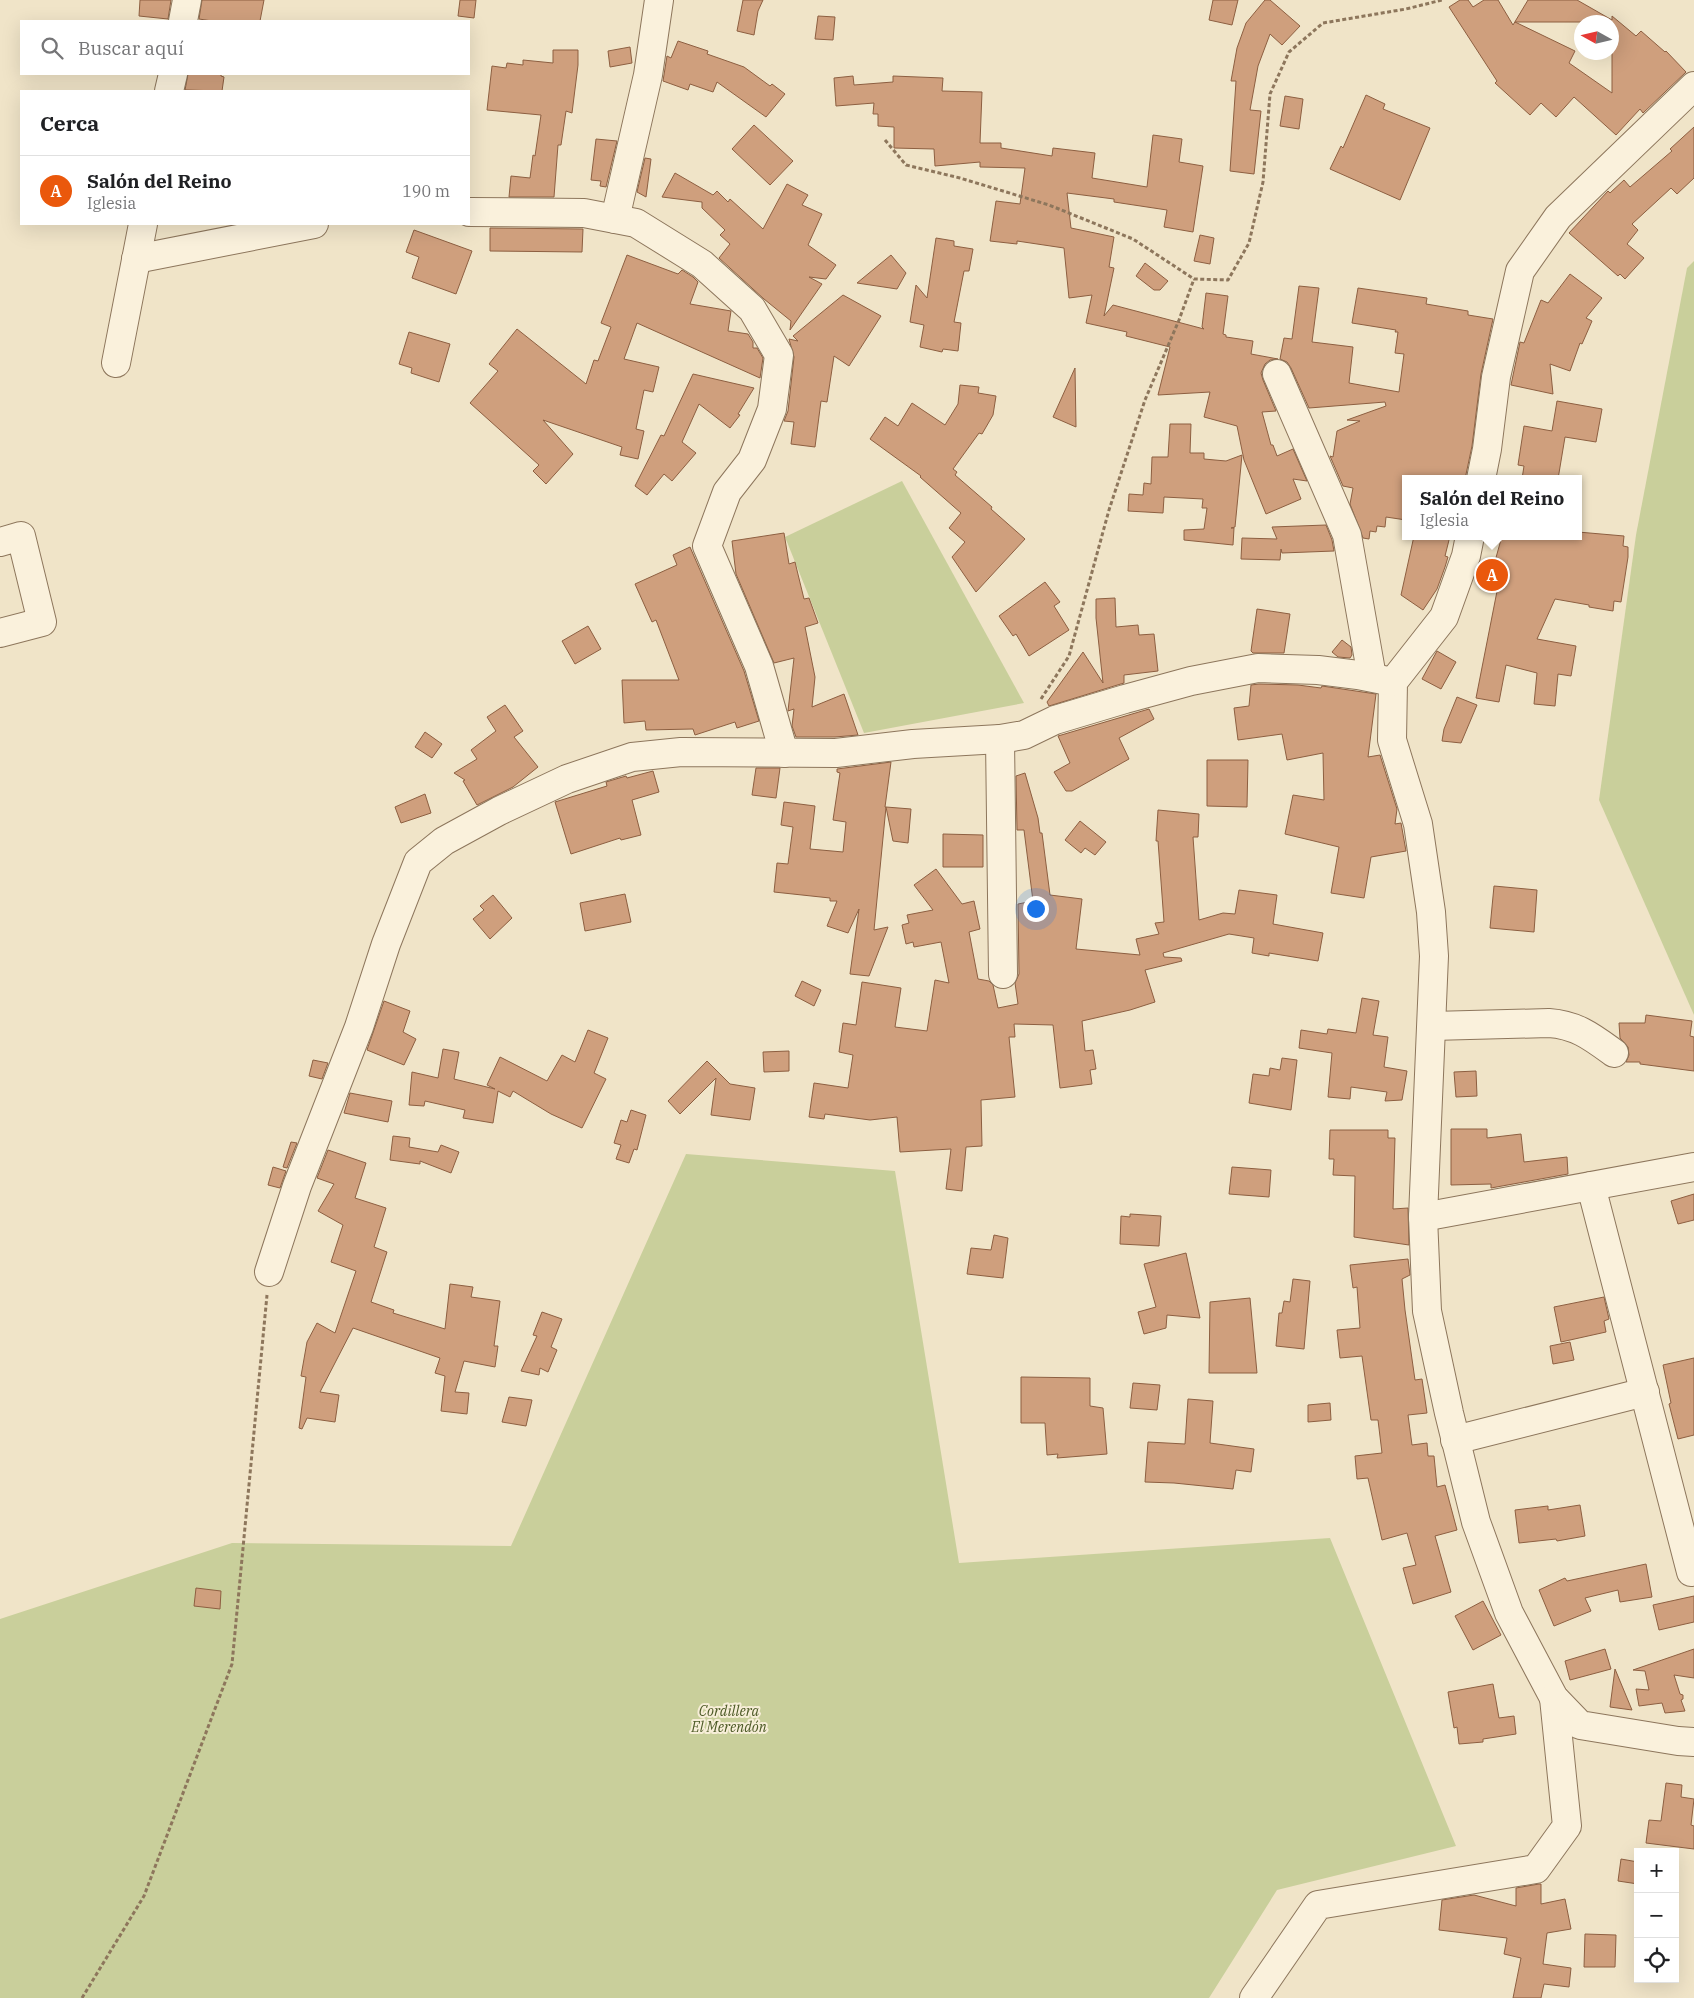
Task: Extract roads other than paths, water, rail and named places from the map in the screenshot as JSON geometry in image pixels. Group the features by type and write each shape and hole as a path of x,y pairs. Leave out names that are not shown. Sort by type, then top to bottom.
{"street":[{"path":"183,20 187,0"},
{"path":"615,219 648,75 659,0"},
{"path":"169,90 173,75"},
{"path":"1482,475 1496,377 1520,271 1558,217 1694,86"},
{"path":"470,212 584,214 636,223 702,264 752,309 779,355 772,409 752,460 727,492 707,546 759,666 784,753"},
{"path":"116,363 143,225"},
{"path":"136,259 310,225"},
{"path":"1277,374 1347,535 1383,680 1392,740 1418,824 1434,956 1423,1217 1427,1311 1455,1440 1476,1522 1509,1613 1554,1698 1580,1725 1694,1742"},
{"path":"0,542 21,536 42,622 0,633"},
{"path":"1383,680 1444,617 1466,556 1469,540"},
{"path":"269,1272 297,1186 359,1027 386,944 418,862 444,841 499,811 567,779 632,757 681,752 836,753 913,744 1000,739 1024,735 1055,720 1191,681 1258,668 1318,670 1383,680"},
{"path":"1000,739 1003,974"},
{"path":"1432,1026 1566,1024 1587,1033 1614,1053"},
{"path":"1423,1217 1694,1167"},
{"path":"1591,1186 1692,1572"},
{"path":"1455,1440 1645,1392"},
{"path":"1254,1998 1318,1906 1536,1869 1567,1826 1554,1698"}],"place":[{"name":"Salón del Reino","path":"1492,575"}],"park label":[{"name":"Cordillera El Merendón","path":"729,1719"}]}
